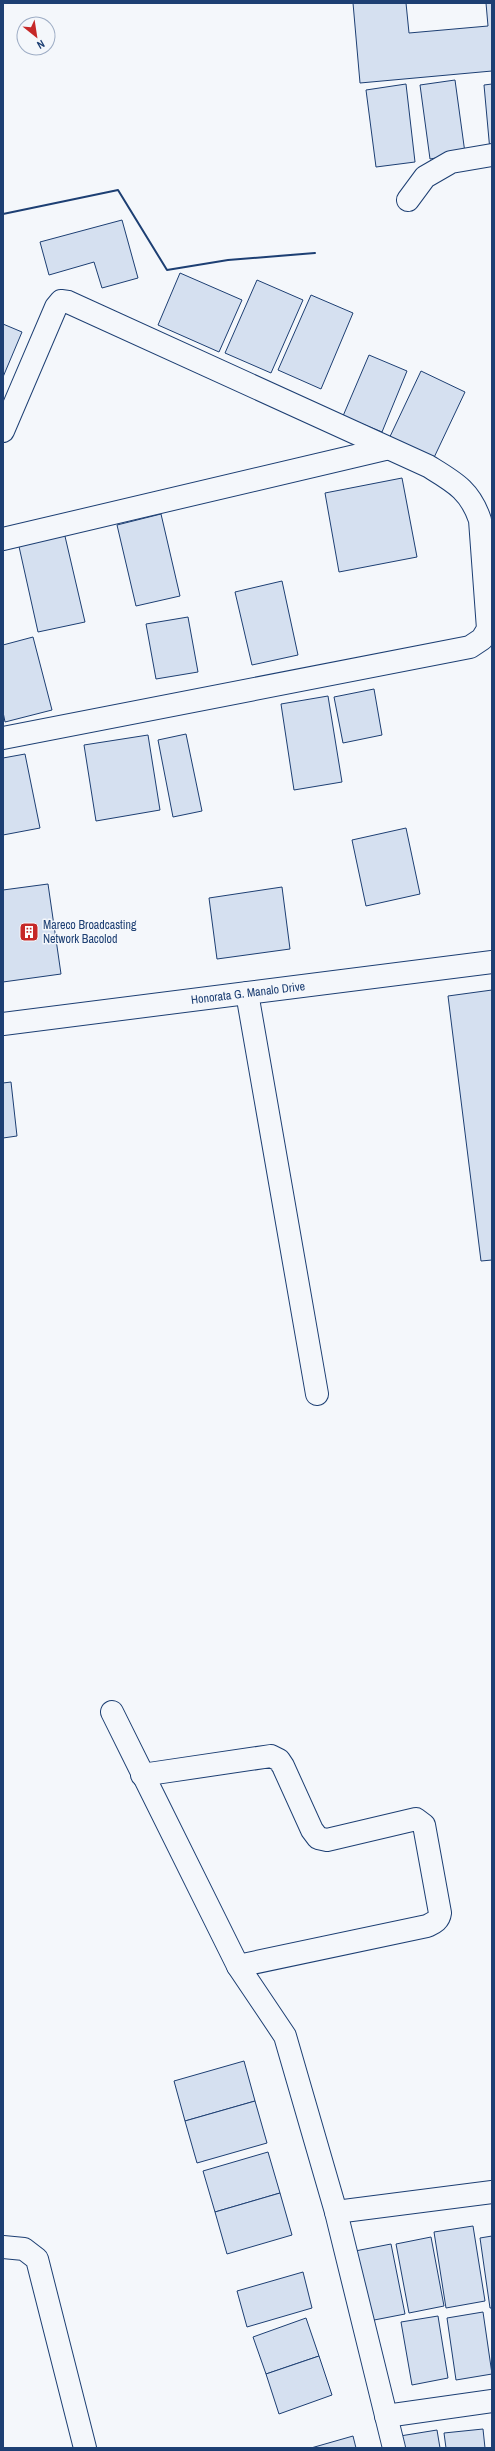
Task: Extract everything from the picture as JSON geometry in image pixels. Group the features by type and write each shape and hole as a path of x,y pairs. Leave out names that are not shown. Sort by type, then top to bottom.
{"street":[{"path":"408,200 425,176 451,162 492,155"},
{"path":"3,431 56,307 61,301 68,302 385,449 428,466 466,492 475,505 480,520 488,629 486,635 470,647 3,738"},
{"path":"3,539 385,449"},
{"name":"Honorata G. Manalo Drive","path":"3,1024 492,962"},
{"path":"246,993 317,1394"},
{"path":"112,1712 238,1966 285,2036 336,2212 394,2448"},
{"path":"142,1775 271,1756 279,1760 283,1766 312,1830 318,1838 327,1840 416,1819 424,1825 440,1913 439,1918 435,1922 427,1926 238,1966"},
{"path":"336,2212 492,2192"},
{"path":"3,2247 24,2249 37,2259 86,2448"},
{"path":"386,2416 492,2401"}],"building":[{"path":"353,3 406,3 409,33 488,26 486,3 492,3 492,71 360,83"},
{"path":"455,80 465,153 430,159 420,85"},
{"path":"406,84 415,162 376,167 366,90"},
{"path":"492,84 492,151 490,151 484,85"},
{"path":"122,220 138,278 102,288 94,262 49,275 40,242"},
{"path":"180,273 242,300 219,352 158,325"},
{"path":"257,280 303,300 271,373 225,353"},
{"path":"311,295 353,313 321,389 278,370"},
{"path":"3,324 22,332 3,377"},
{"path":"369,355 407,371 382,432 343,416"},
{"path":"421,371 465,392 430,466 386,445"},
{"path":"402,478 417,557 339,572 325,493"},
{"path":"161,514 180,596 136,606 117,525"},
{"path":"64,532 85,622 38,632 18,542"},
{"path":"282,581 298,655 252,665 235,592"},
{"path":"188,617 198,672 156,679 146,624"},
{"path":"33,637 52,710 5,722 3,712 3,645"},
{"path":"374,689 382,735 343,743 334,697"},
{"path":"328,696 342,782 294,790 281,704"},
{"path":"186,734 202,811 173,817 158,740"},
{"path":"148,735 160,810 96,821 84,745"},
{"path":"25,754 40,828 3,835 3,758"},
{"path":"406,828 420,894 366,906 352,840"},
{"name":"Mareco Broadcasting Network Bacolod","path":"48,884 61,974 3,982 3,890"},
{"path":"282,887 290,949 217,959 209,898"},
{"path":"492,990 492,1260 481,1261 448,996"},
{"path":"11,1082 17,1136 3,1138 3,1083"},
{"path":"244,2061 255,2101 185,2121 174,2081"},
{"path":"255,2101 267,2143 197,2163 185,2121"},
{"path":"268,2152 280,2193 215,2212 203,2171"},
{"path":"280,2193 292,2235 227,2254 215,2212"},
{"path":"473,2226 485,2301 446,2308 434,2232"},
{"path":"492,2236 492,2308 490,2308 480,2238"},
{"path":"431,2237 444,2306 409,2313 396,2244"},
{"path":"391,2244 405,2314 364,2322 350,2252"},
{"path":"303,2272 312,2308 247,2327 237,2291"},
{"path":"483,2312 492,2374 456,2380 447,2318"},
{"path":"438,2316 448,2378 412,2385 401,2322"},
{"path":"306,2318 319,2356 266,2374 253,2337"},
{"path":"319,2356 332,2395 279,2414 266,2374"},
{"path":"483,2429 485,2448 446,2448 444,2433"},
{"path":"437,2430 440,2448 402,2448 400,2436"},
{"path":"353,2436 356,2448 311,2448"}],"wall":[{"path":"3,214 118,190 167,270 228,260 315,253"}],"place":[{"name":"Mareco Broadcasting Network Bacolod","path":"29,932"}]}
